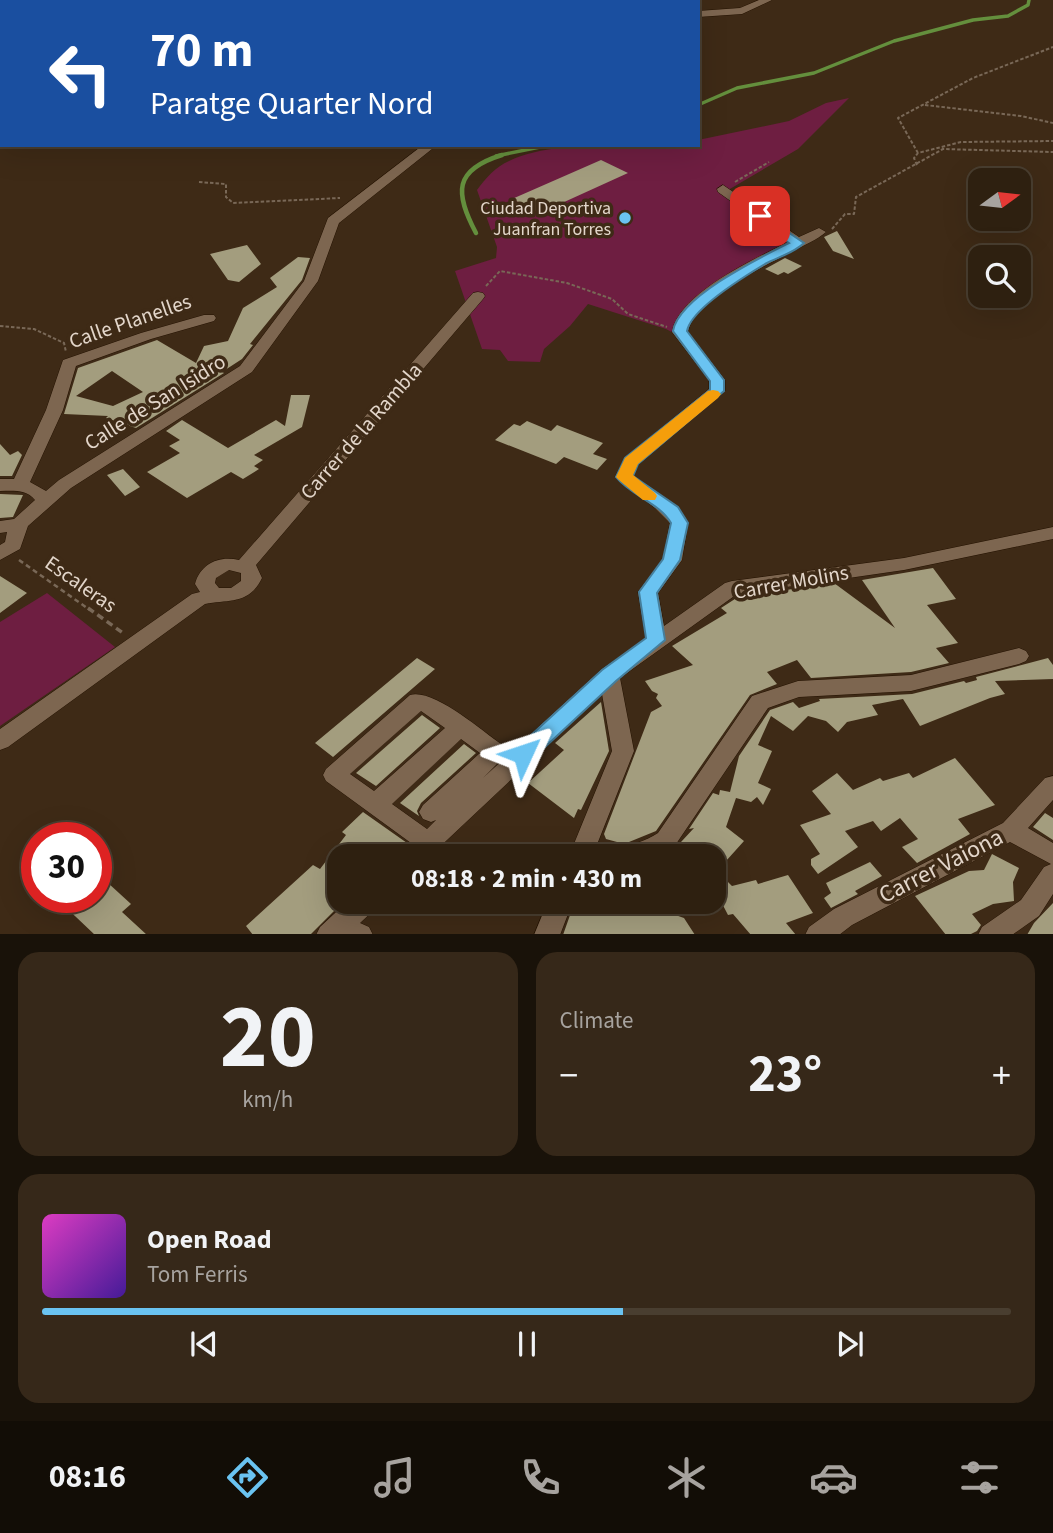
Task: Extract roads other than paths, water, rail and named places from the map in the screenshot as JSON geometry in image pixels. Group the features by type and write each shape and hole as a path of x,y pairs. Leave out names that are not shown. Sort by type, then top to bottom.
{"street":[{"path":"700,14 742,11 767,0"},
{"path":"409,163 419,147"},
{"name":"Calle de San Isidro","path":"9,526 46,502 65,484 246,369 311,281 334,221 429,147"},
{"path":"723,189 798,243"},
{"path":"656,640 648,592 672,560 679,523 673,511 624,477 631,461 717,391 717,380 680,331 682,321 693,309 759,262 819,232"},
{"name":"Carrer de la Rambla","path":"244,566 478,296"},
{"name":"Calle Planelles","path":"20,485 48,419 63,394 69,363 146,336 209,318"},
{"path":"0,485 20,485 37,491 46,502"},
{"path":"3,552 13,545 9,526"},
{"name":"Carrer Molins","path":"425,844 609,676 732,588 904,564 1053,533"},
{"path":"0,741 206,592 233,595 246,588 253,578 249,569 244,566 229,564 208,573 206,592"},
{"path":"661,844 667,840 760,702 798,689 911,683 1020,656"},
{"path":"586,844 623,751 609,676"},
{"path":"415,844 375,804 334,775 418,701 424,702 491,748 494,753 431,812"},
{"path":"375,804 460,727"},
{"name":"Carrer Vaiona","path":"817,934 843,917 1012,830 1053,785"},
{"path":"1012,830 1053,855"},
{"path":"991,934 1030,908 1053,874"},
{"path":"343,932 356,914"},
{"path":"547,934 555,914"}],"waterway":[{"path":"700,104 737,88 814,73 894,41 973,20 1008,16 1028,5 1029,0"},
{"path":"496,156 540,147"},
{"path":"476,233 464,206 463,185 474,168 502,155"}],"place":[{"name":"Ciudad Deportiva Juanfran Torres","path":"625,218"}]}
